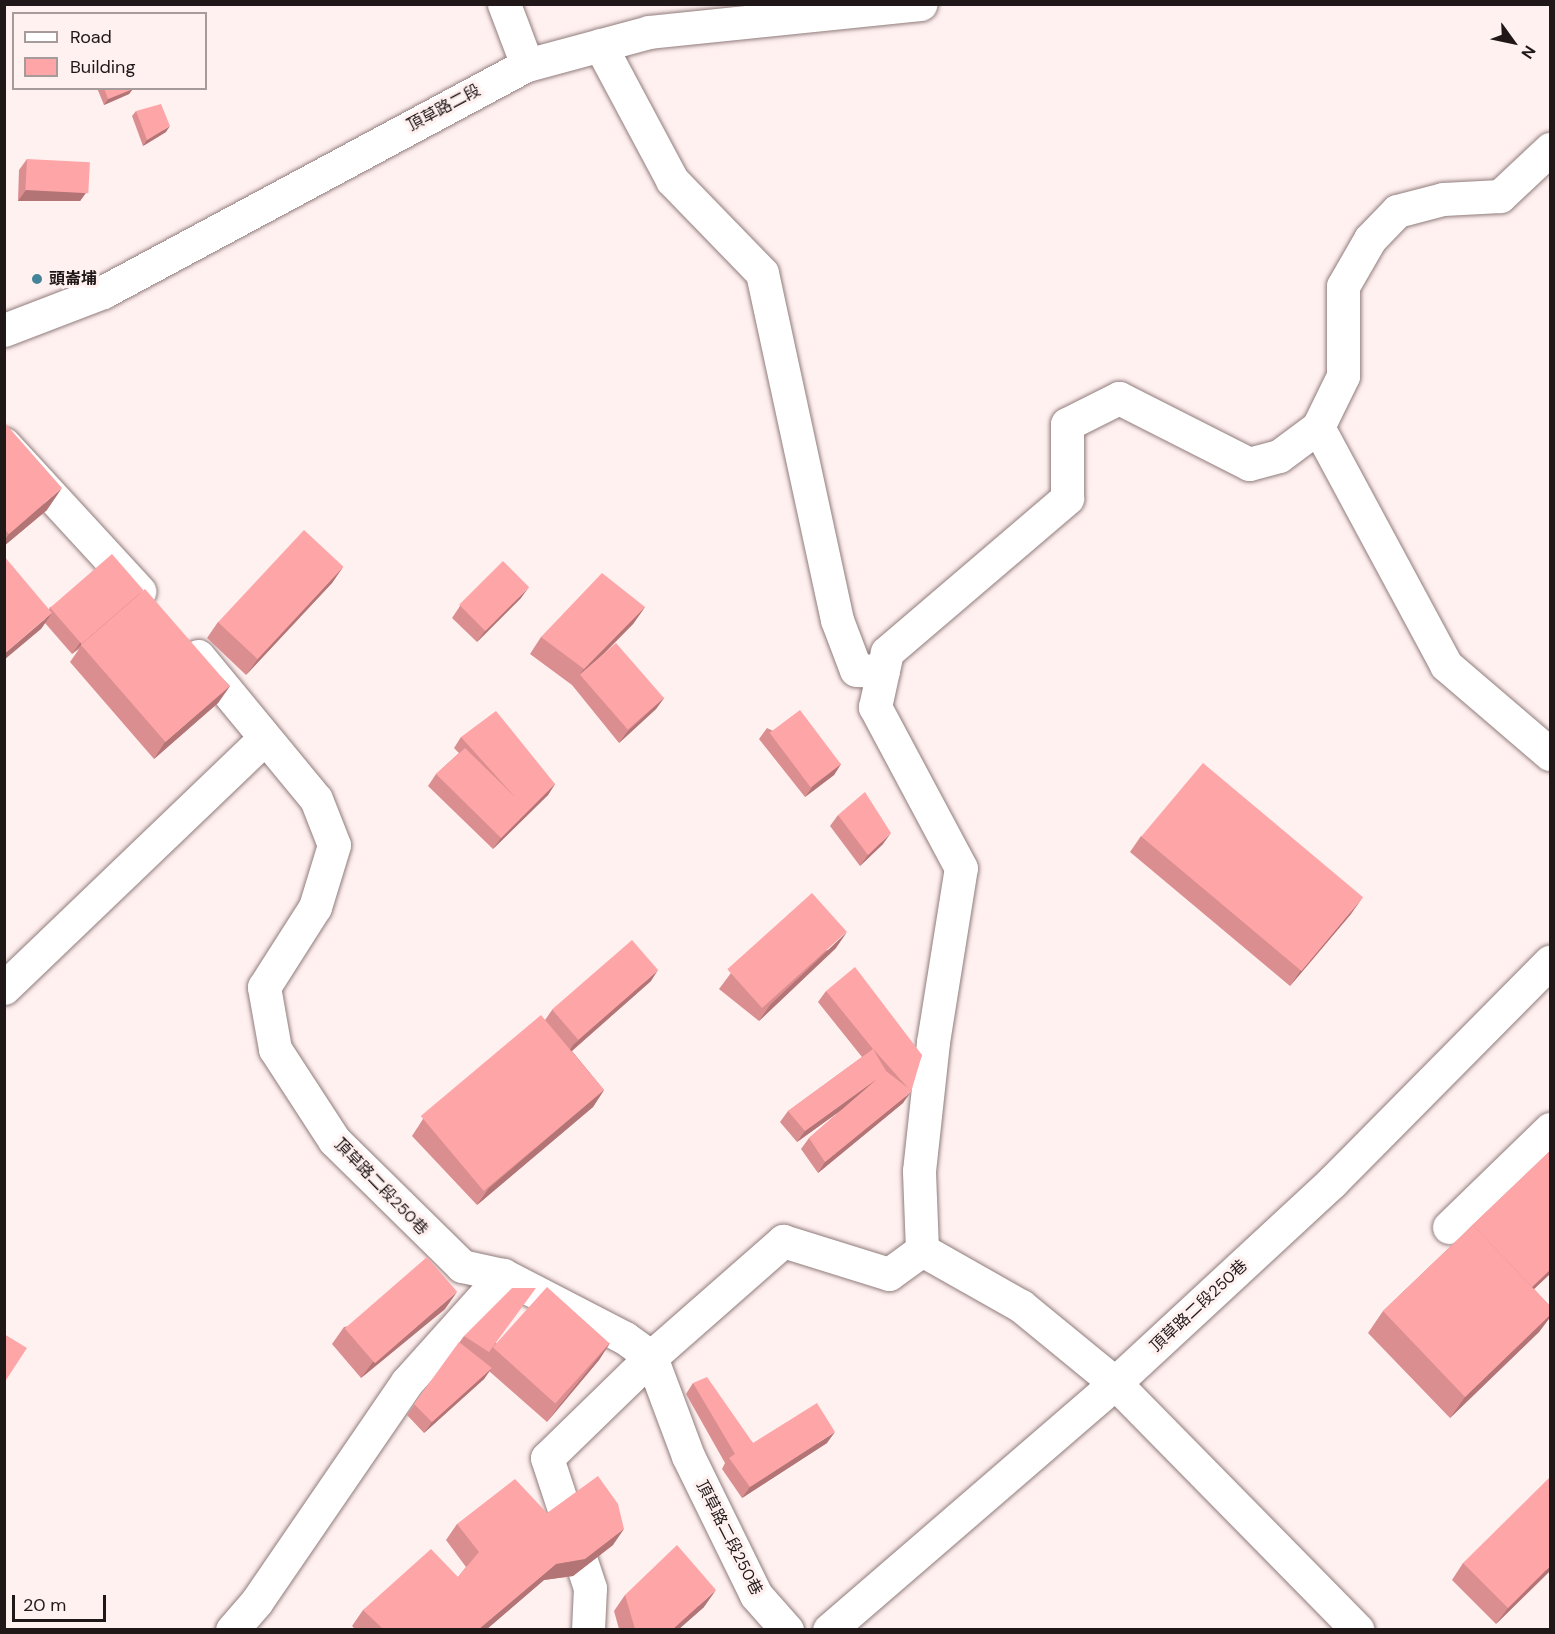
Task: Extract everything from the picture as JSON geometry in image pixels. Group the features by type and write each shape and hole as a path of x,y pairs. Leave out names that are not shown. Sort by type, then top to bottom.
{"street":[{"path":"504,4 527,65"},
{"name":"頂草路二段","path":"4,330 102,292 527,65 649,32 921,4"},
{"path":"600,45 672,180 762,273 837,620 856,670 883,671"},
{"path":"922,1250 919,1171 933,1042 962,868 875,707 887,652 1066,498 1067,424 1119,398 1249,465 1279,456 1318,427 1343,376 1342,286 1370,239 1398,212 1443,200 1500,196 1551,149"},
{"path":"1318,427 1446,665 1551,754"},
{"path":"4,444 158,611"},
{"name":"頂草路二段250巷","path":"182,637 316,799 334,846 315,907 264,987 275,1049 334,1140 424,1232 462,1266 503,1275 625,1338 651,1357 688,1456 756,1595 787,1629"},
{"path":"4,988 265,738"},
{"name":"頂草路二段250巷","path":"828,1629 1115,1383 1332,1182 1551,962"},
{"path":"1449,1227 1551,1129"},
{"path":"588,1629 590,1588 548,1458 651,1357 783,1241 889,1274 922,1250"},
{"path":"922,1250 1021,1306 1115,1383 1358,1629"},
{"path":"232,1629 257,1601 407,1382 503,1275"}],"building":[{"path":"105,90 130,90 108,99"},
{"path":"161,104 170,126 147,140 136,111"},
{"path":"27,159 90,162 88,193 25,190"},
{"path":"4,422 62,488 9,534 4,529"},
{"path":"304,530 343,567 258,659 218,622"},
{"path":"112,554 143,590 82,644 50,608"},
{"path":"4,556 52,613 4,654"},
{"path":"503,561 529,587 485,631 459,605"},
{"path":"602,573 645,607 584,669 541,637"},
{"path":"145,589 230,686 165,742 81,645"},
{"path":"616,643 664,698 628,730 580,674"},
{"path":"800,710 841,764 811,787 770,733"},
{"path":"496,711 555,784 501,838 436,774 465,748 515,797 461,737"},
{"path":"1203,763 1363,897 1301,971 1141,837"},
{"path":"865,792 891,833 868,855 838,815"},
{"path":"812,893 847,932 762,1008 727,969"},
{"path":"632,940 658,970 578,1040 552,1010"},
{"path":"855,967 922,1055 911,1092 825,1162 809,1138 877,1079 805,1131 788,1111 873,1049 826,991","holes":["873,1049 908,1088 886,1071"]},
{"path":"541,1015 604,1090 484,1191 421,1116"},
{"path":"1551,1150 1551,1269 1532,1287 1473,1225 1466,1231"},
{"path":"1473,1225 1551,1307 1551,1314 1465,1397 1383,1311"},
{"path":"427,1257 457,1292 375,1363 345,1329"},
{"path":"547,1287 609,1343 555,1403 493,1347"},
{"path":"512,1288 536,1288 489,1352 464,1336"},
{"path":"4,1334 27,1348 4,1383"},
{"path":"459,1342 492,1368 432,1422 414,1404"},
{"path":"707,1377 753,1443 817,1403 835,1432 750,1487 729,1458 735,1454 693,1383"},
{"path":"598,1476 618,1504 624,1529 585,1559 556,1564 479,1629 383,1629 363,1610 431,1549 458,1577 479,1552 457,1524 515,1479 547,1513"},
{"path":"1551,1476 1551,1565 1508,1608 1463,1563"},
{"path":"677,1545 716,1590 673,1629 635,1629 625,1595"}],"place":[{"name":"頭崙埔","path":"37,279"}]}
